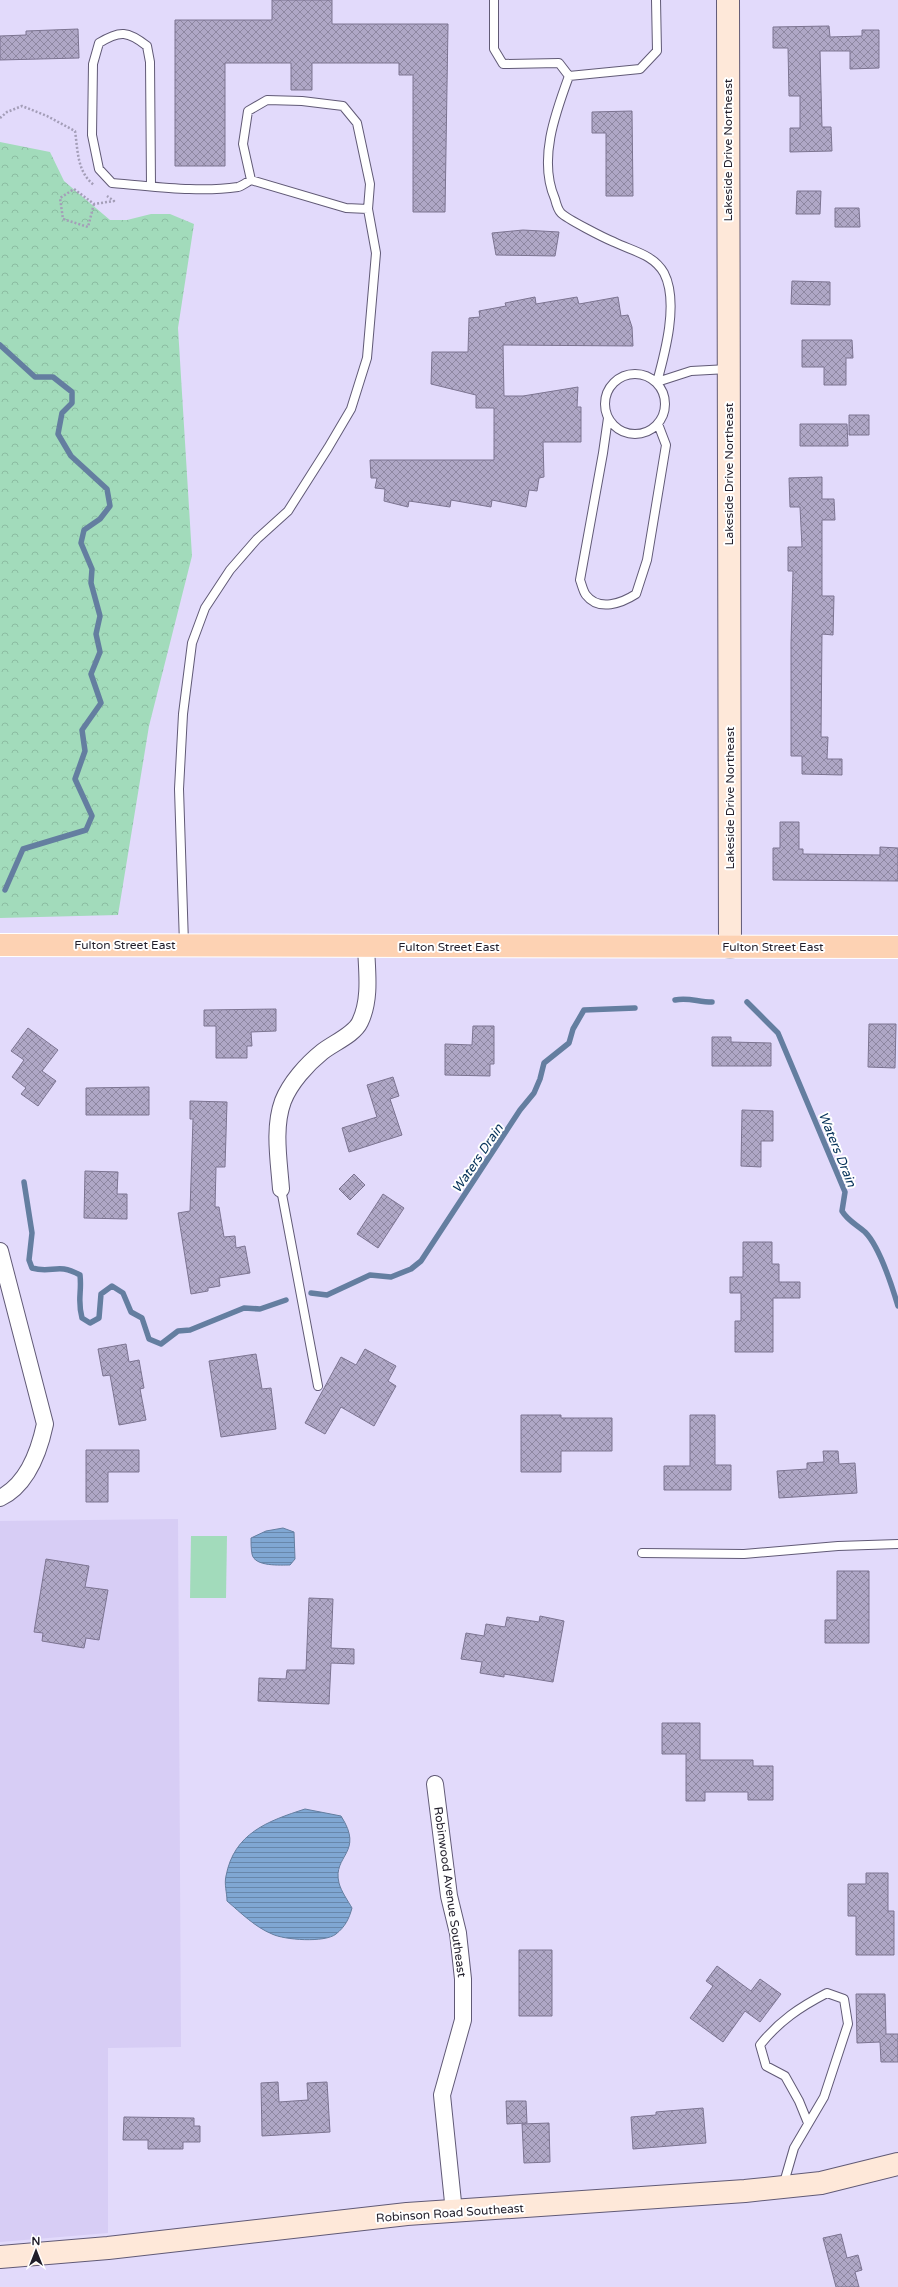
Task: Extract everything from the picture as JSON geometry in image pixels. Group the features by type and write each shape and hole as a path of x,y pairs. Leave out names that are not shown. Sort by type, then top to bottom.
{"main road":[{"name":"Fulton Street East","path":"0,945 366,947 898,946"}],"street":[{"name":"Lakeside Drive Northeast","path":"728,0 730,947"},
{"path":"281,1189 278,1126 283,1101 300,1074 322,1052 344,1038 360,1024 365,1007 367,989 366,947"},
{"path":"0,1251 45,1424 40,1448 26,1474 10,1493 0,1498"},
{"name":"Robinwood Avenue Southeast","path":"435,1784 449,1896 458,1933 463,1979 463,2020 442,2095 454,2212"},
{"name":"Robinson Road Southeast","path":"0,2258 108,2248 407,2214 454,2212 783,2187 821,2183 898,2164"}],"lane":[{"path":"494,0 494,49 503,64 559,63 570,76"},
{"path":"570,76 640,69 657,51 656,0"},
{"path":"150,186 150,62 147,46 126,33 113,35 99,43 93,64 92,136 99,169 112,183 150,186 182,188 240,187 251,180 346,208 368,209"},
{"path":"570,76 560,99 548,144 550,188 560,212 612,242 652,258 664,274 671,298 667,350 657,382"},
{"path":"184,945 179,789 183,714 192,643 205,608 230,570 257,539 288,511 328,448 351,409 367,358 376,253 368,209 370,184 357,124 343,106 302,101 267,100 248,111 243,144 251,180"},
{"path":"657,382 691,371 729,369"},
{"path":"608,418 613,426 631,434 650,430 658,424 664,412 665,399 657,382 649,377 630,374 613,382 605,399 608,418 603,454 580,580 587,596 600,604 622,603 636,594 647,560 666,445 658,424"},
{"path":"281,1189 318,1386"},
{"path":"642,1553 744,1554 838,1546 898,1544"},
{"path":"783,2187 794,2148 824,2097 848,2024 844,1999 827,1993 795,2010 774,2028 760,2045 766,2066 785,2076 799,2101 808,2123"}],"path":[{"path":"0,118 7,112 22,106 47,116 75,131 80,166 88,180 98,189"},
{"path":"94,204 88,227 63,219 60,198 74,189 94,204 114,201 104,193"}],"shaded area":[{"path":"178,1519 181,2047 108,2048 108,2233 0,2242 0,1521"}],"green space":[{"path":"0,142 50,152 64,181 110,220 127,220 151,214 170,214 194,224 178,328 192,556 149,726 118,915 0,918"},
{"path":"191,1536 227,1536 226,1598 190,1598"}],"water":[{"path":"283,1528 294,1532 295,1559 290,1565 268,1564 254,1558 252,1554 251,1538 266,1531"},
{"path":"305,1809 341,1816 348,1828 350,1838 349,1846 338,1874 340,1886 352,1908 342,1929 331,1937 314,1940 278,1936 254,1924 227,1901 225,1885 225,1879 230,1861 245,1839 266,1824 278,1818"}],"building":[{"path":"272,0 332,0 332,24 448,24 445,212 413,212 413,75 399,75 399,63 312,63 312,90 291,90 291,63 225,63 225,166 175,166 175,20 272,20"},
{"path":"829,26 830,37 862,36 862,30 879,30 879,68 850,69 850,51 820,51 822,127 831,127 832,151 790,152 790,128 800,128 800,96 789,96 788,48 773,48 773,27"},
{"path":"78,29 79,58 0,60 0,36 26,35 26,31"},
{"path":"632,111 633,196 606,196 606,133 592,133 592,112"},
{"path":"797,191 821,191 820,214 796,214"},
{"path":"835,208 859,208 860,227 835,227"},
{"path":"523,230 559,232 555,256 496,255 492,233"},
{"path":"792,281 830,282 830,305 791,304"},
{"path":"535,297 536,304 577,297 579,304 618,297 621,316 628,315 632,327 633,346 503,345 504,396 523,396 578,387 577,407 581,407 581,442 543,442 544,477 539,478 537,491 529,490 526,507 492,500 491,507 451,500 450,507 409,501 408,507 384,501 385,489 375,488 377,478 371,478 370,460 494,460 494,408 476,408 476,395 431,384 432,352 468,352 469,318 480,317 479,311 506,306 505,303"},
{"path":"802,340 852,340 853,358 846,358 846,385 824,385 824,367 802,367"},
{"path":"849,415 869,415 869,435 849,435"},
{"path":"800,424 847,424 848,446 800,446"},
{"path":"822,477 822,499 834,499 835,520 822,520 822,596 834,596 833,635 822,634 821,737 828,737 827,759 842,759 842,775 802,774 802,756 791,756 791,643 793,571 788,571 788,547 802,547 800,507 790,507 789,478"},
{"path":"780,822 799,822 799,849 803,849 803,854 880,855 880,847 898,848 898,881 773,880 773,848 780,848"},
{"path":"276,1009 276,1031 251,1032 252,1046 247,1046 247,1058 216,1058 216,1026 204,1026 204,1010"},
{"path":"869,1024 896,1024 895,1068 868,1067"},
{"path":"473,1026 494,1026 494,1064 490,1064 490,1076 445,1075 445,1044 472,1045"},
{"path":"28,1028 58,1050 42,1071 56,1081 38,1106 21,1094 26,1088 12,1077 24,1060 11,1051"},
{"path":"712,1037 731,1037 731,1042 771,1043 771,1066 712,1066"},
{"path":"393,1077 399,1096 390,1099 402,1135 349,1152 342,1128 377,1117 367,1085"},
{"path":"149,1087 149,1115 86,1115 86,1088"},
{"path":"190,1101 227,1102 225,1167 216,1167 215,1207 219,1207 224,1237 235,1236 236,1248 245,1246 250,1273 219,1278 220,1286 208,1288 208,1291 191,1294 178,1213 190,1211 193,1119 190,1119"},
{"path":"742,1110 773,1111 773,1141 761,1141 761,1167 741,1166"},
{"path":"85,1171 118,1172 117,1194 127,1194 127,1219 84,1218"},
{"path":"354,1174 365,1185 350,1200 339,1189"},
{"path":"383,1194 404,1208 378,1248 357,1234"},
{"path":"743,1242 772,1242 772,1264 779,1264 779,1282 800,1282 800,1298 773,1298 773,1352 735,1352 735,1321 741,1321 741,1293 730,1293 730,1277 743,1277"},
{"path":"126,1344 129,1362 139,1360 144,1388 140,1389 146,1420 119,1425 110,1375 103,1376 98,1349"},
{"path":"365,1349 396,1366 388,1381 396,1386 374,1426 341,1407 325,1434 305,1423 341,1357 356,1365"},
{"path":"256,1354 262,1389 271,1388 276,1429 221,1437 209,1361"},
{"path":"521,1415 561,1415 561,1418 612,1418 612,1451 561,1451 561,1472 521,1472"},
{"path":"690,1415 715,1415 715,1465 731,1465 731,1490 664,1490 664,1466 690,1466"},
{"path":"86,1450 139,1450 139,1472 108,1472 108,1502 86,1502"},
{"path":"823,1451 838,1451 839,1464 855,1463 857,1493 779,1498 777,1471 807,1469 807,1463 824,1462"},
{"path":"46,1559 89,1566 85,1587 108,1590 99,1640 86,1638 84,1648 42,1641 43,1633 34,1632"},
{"path":"837,1571 869,1571 869,1643 825,1643 825,1620 837,1620"},
{"path":"309,1598 333,1599 331,1648 354,1649 354,1664 331,1663 329,1704 258,1701 259,1678 286,1679 287,1670 306,1670"},
{"path":"540,1616 564,1621 553,1682 504,1674 504,1677 480,1673 482,1662 461,1659 466,1633 484,1636 486,1624 505,1627 507,1617 539,1622"},
{"path":"662,1723 700,1723 700,1760 753,1760 753,1766 773,1766 773,1800 748,1800 748,1792 705,1792 705,1801 686,1801 686,1754 662,1754"},
{"path":"866,1873 888,1873 888,1911 894,1911 894,1955 856,1955 856,1916 848,1916 848,1884 866,1884"},
{"path":"519,1950 552,1950 552,2016 519,2016"},
{"path":"717,1966 751,1991 760,1979 781,1994 760,2022 745,2011 723,2042 690,2018 713,1986 706,1981"},
{"path":"856,1994 885,1994 886,2034 898,2034 898,2062 881,2062 880,2042 857,2043"},
{"path":"278,2082 279,2102 308,2100 307,2083 327,2082 330,2132 262,2136 261,2083"},
{"path":"506,2101 526,2101 527,2123 507,2124"},
{"path":"703,2108 706,2143 633,2149 631,2117 656,2115 656,2112"},
{"path":"124,2117 194,2118 194,2126 200,2126 200,2142 183,2142 183,2149 148,2149 148,2140 123,2140"},
{"path":"549,2123 550,2162 524,2163 522,2124"},
{"path":"841,2234 847,2258 858,2255 862,2270 855,2272 859,2287 836,2287 823,2238"}],"waterway":[{"name":"Waters Drain","path":"0,345 35,377 53,377 72,392 72,403 62,413 58,434 71,456 107,489 110,506 100,519 84,530 81,543 92,569 91,583 100,616 96,634 100,652 91,674 101,703 82,730 85,751 75,779 92,816 86,830 23,849 5,890"},
{"name":"Waters Drain","path":"675,1000 684,999 712,1002"},
{"name":"Waters Drain","path":"747,1002 778,1033 845,1192 842,1211 850,1220 865,1232 876,1247 885,1267 898,1306"},
{"name":"Waters Drain","path":"311,1293 327,1295 370,1275 391,1277 411,1269 421,1261 520,1110 534,1093 540,1079 544,1063 569,1043 573,1029 584,1010 635,1008"},
{"name":"Waters Drain","path":"24,1182 32,1233 29,1260 32,1268 45,1270 66,1269 80,1275 80,1301 82,1318 90,1323 99,1318 101,1294 112,1286 123,1293 131,1312 142,1318 149,1339 161,1344 178,1331 190,1330 244,1308 260,1309 286,1300"}]}
